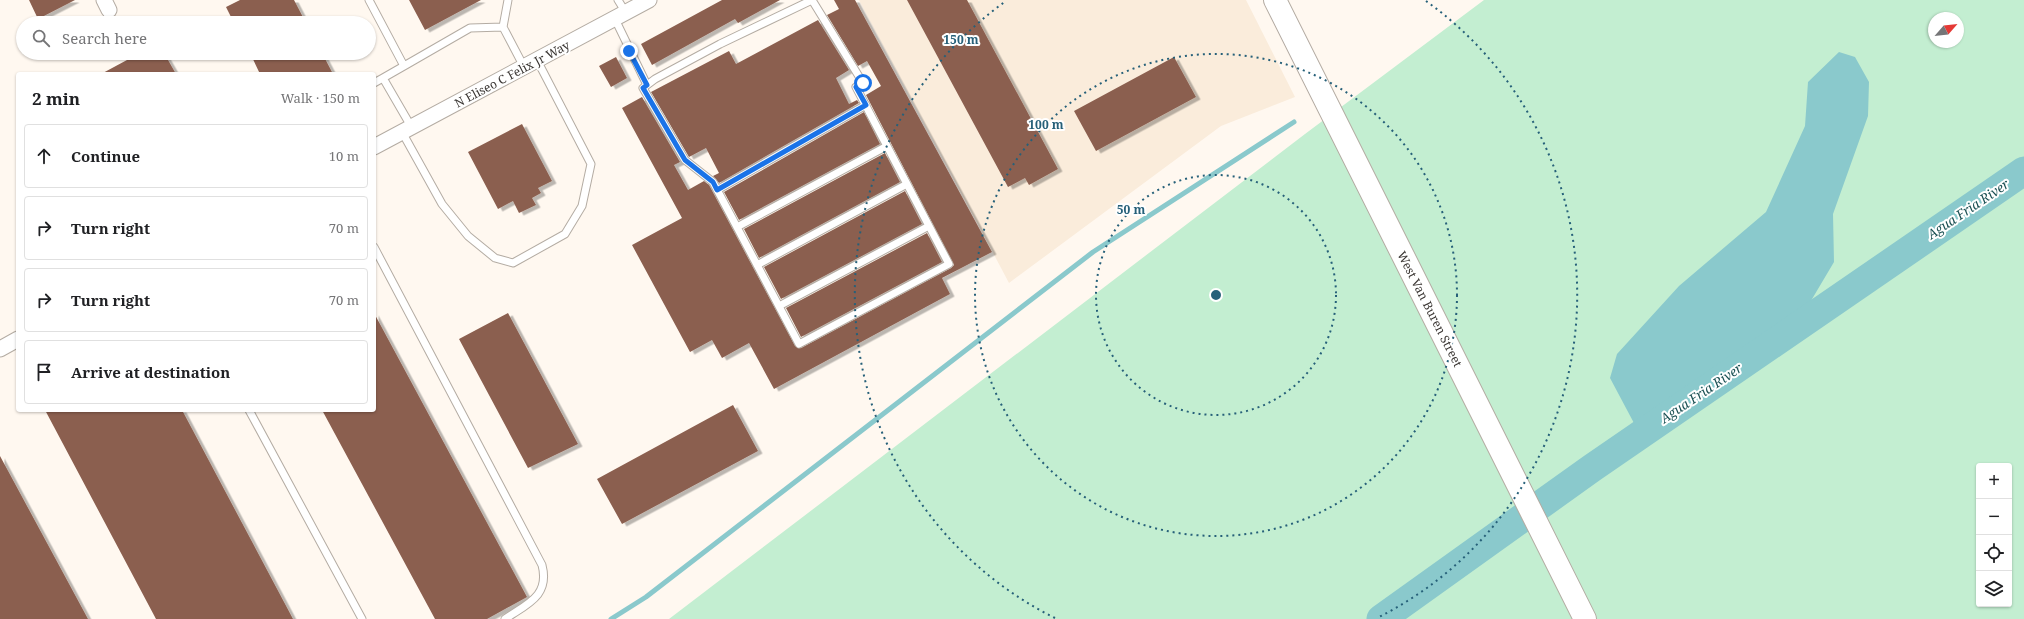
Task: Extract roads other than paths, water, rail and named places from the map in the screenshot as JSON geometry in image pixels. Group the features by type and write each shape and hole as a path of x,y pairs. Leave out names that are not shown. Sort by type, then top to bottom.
{"main road":[{"name":"West Van Buren Street","path":"1275,0 1585,619"}],"street":[{"name":"N Eliseo C Felix Jr Way","path":"376,146 649,0"},
{"path":"0,349 16,340"}],"lane":[{"path":"369,0 404,66"},
{"path":"383,78 442,204 468,236 495,258 513,263 565,234 582,206 591,164 531,64 503,27 508,0"},
{"path":"618,0 620,16 647,85"},
{"path":"812,0 863,83 856,87 949,264 799,344 713,182 685,160 643,88 647,85 655,79 720,44 812,0"},
{"path":"376,82 470,28 503,27"},
{"path":"717,190 866,105"},
{"path":"737,227 887,146"},
{"path":"757,265 907,184"},
{"path":"779,306 929,226"},
{"path":"376,251 542,565 545,575 544,585 540,594 505,619"},
{"path":"250,412 362,619"}],"water":[{"path":"1839,52 1855,57 1869,82 1868,116 1833,214 1834,262 1799,321 1778,345 1653,422 1635,425 1610,378 1617,354 1679,286 1766,212 1805,126 1808,82"}],"waterway":[{"path":"611,619 646,597 1093,252 1294,122"},
{"name":"Agua Fria River","path":"1381,619 1592,468 2024,171"}]}
